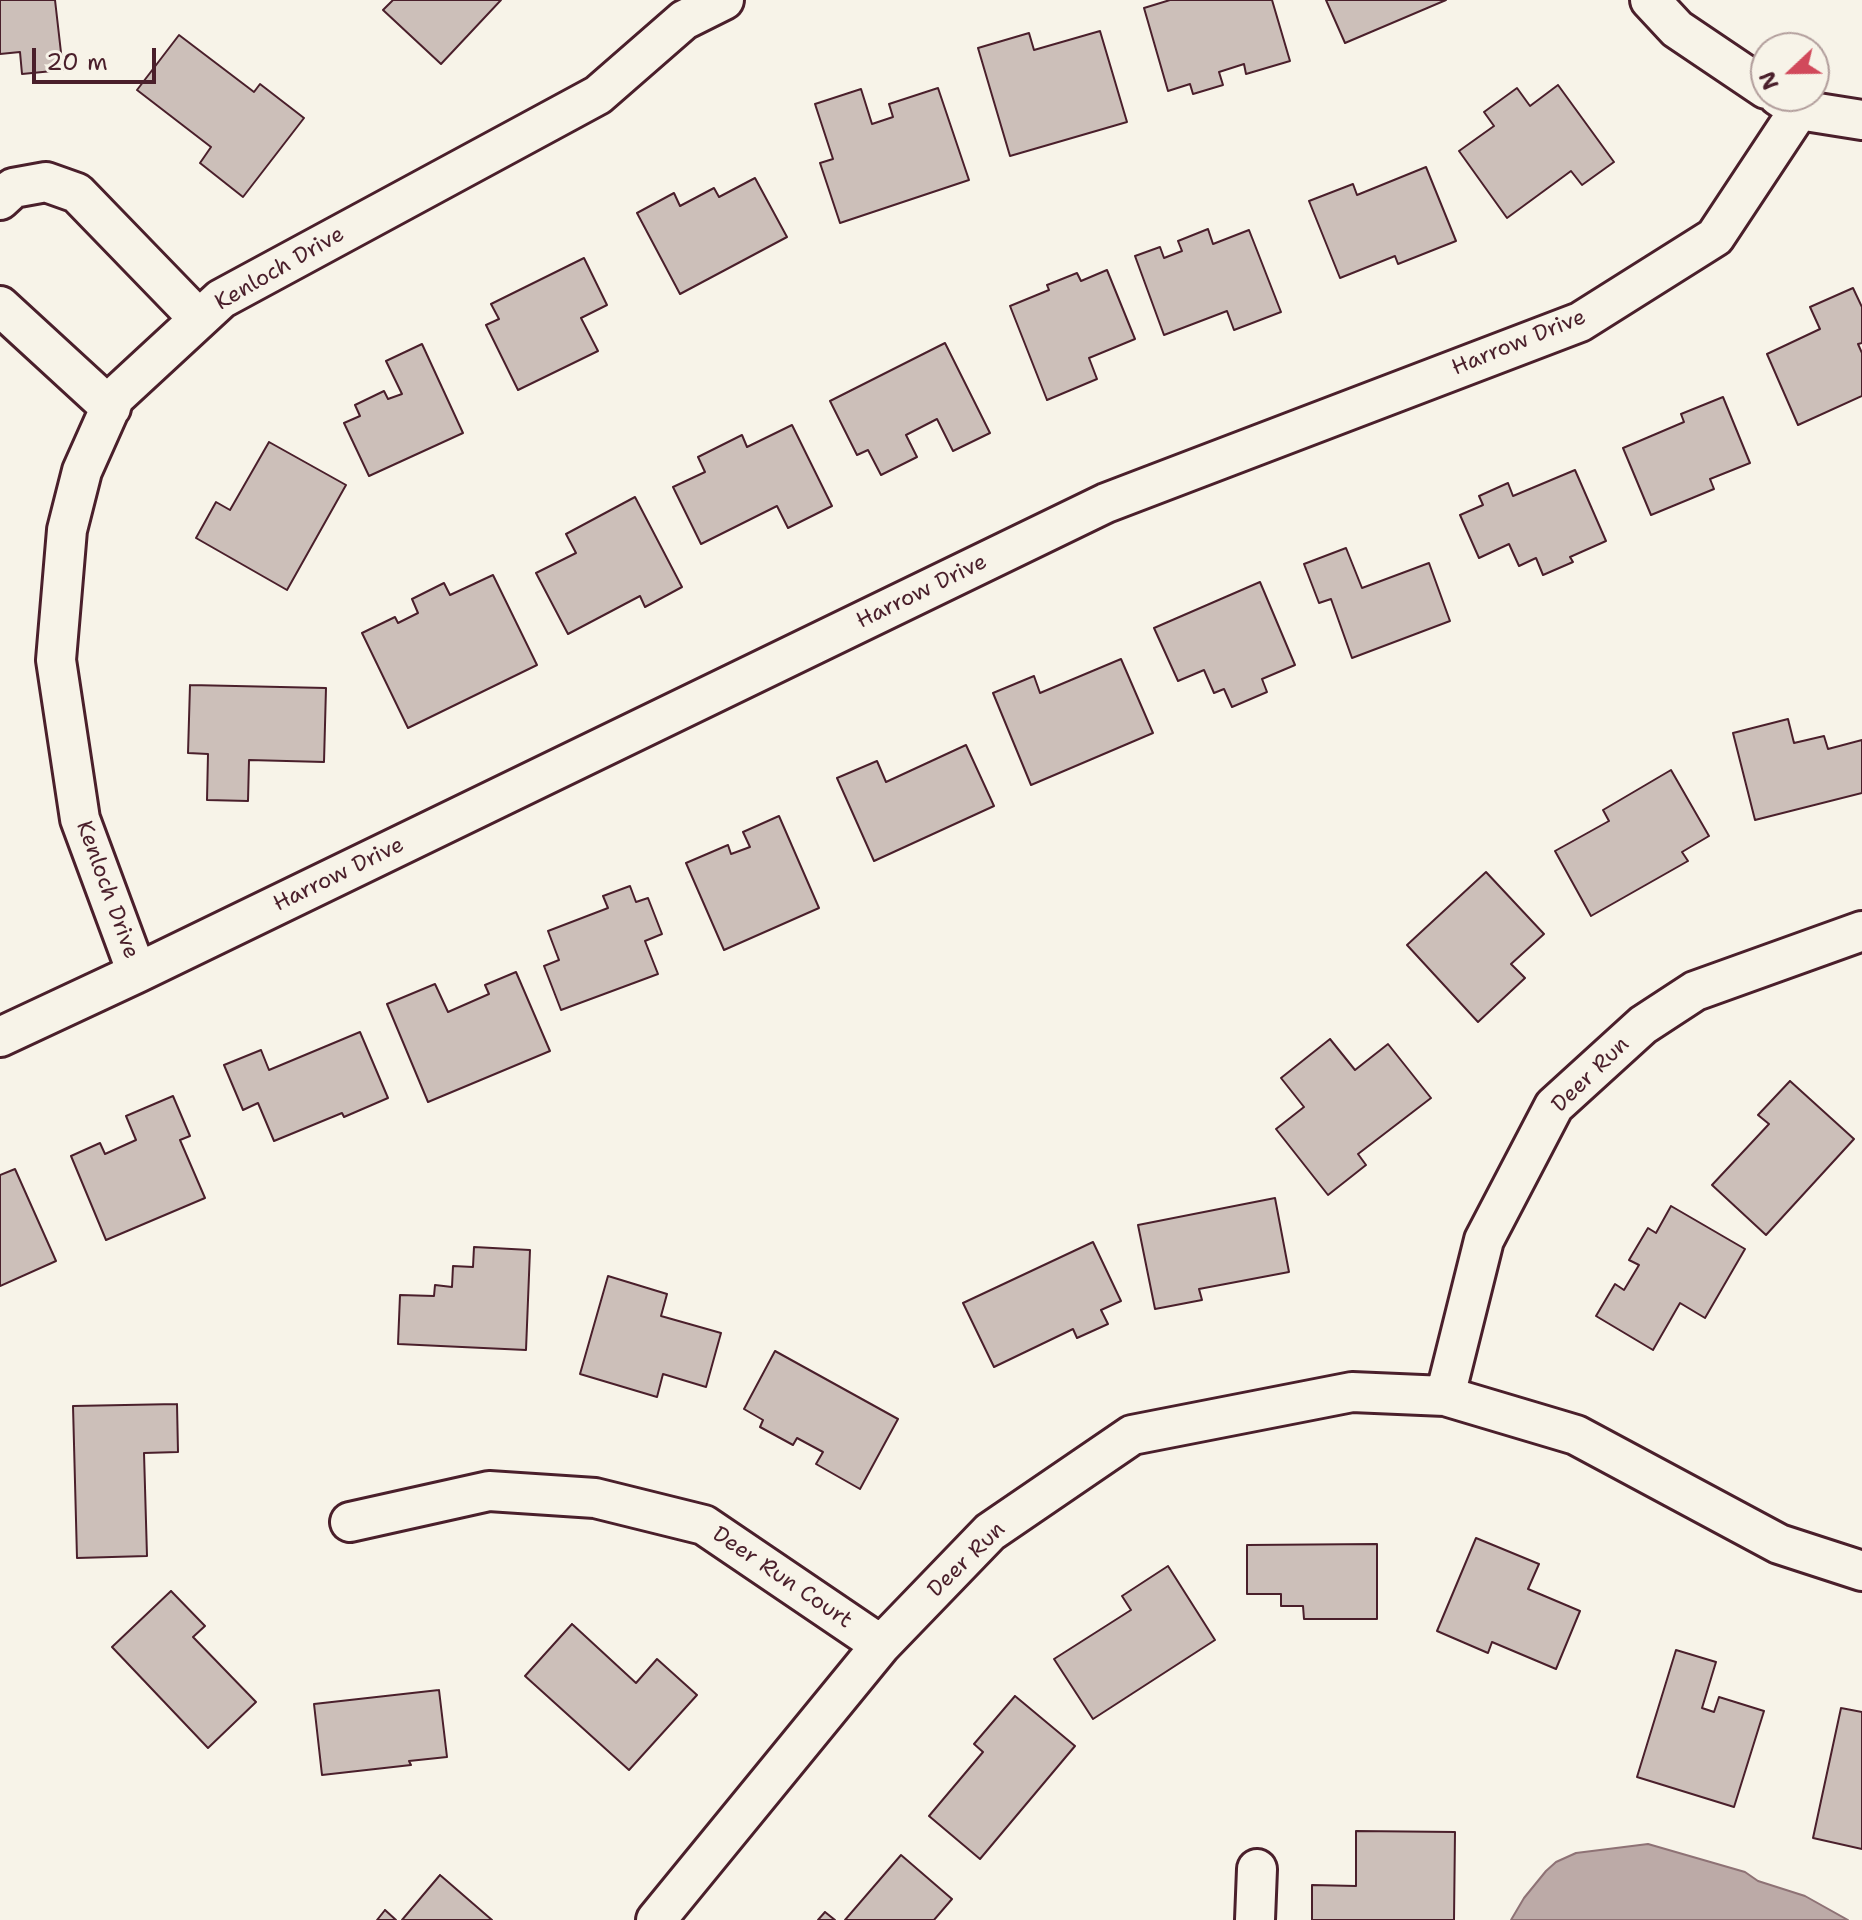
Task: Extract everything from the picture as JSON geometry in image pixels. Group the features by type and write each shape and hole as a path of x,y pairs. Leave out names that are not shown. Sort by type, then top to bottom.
{"street":[{"name":"Kenloch Drive","path":"137,973 80,819 56,660 67,530 82,471 115,397 221,299 598,95 675,10 724,0"},
{"path":"1650,0 1677,29 1750,78"},
{"name":"Harrow Drive","path":"0,1037 1106,503 1580,322 1715,237 1783,112"},
{"path":"1827,112 1862,120"},
{"path":"0,200 13,188 46,182 77,193 198,318"},
{"path":"0,306 111,408"},
{"name":"Deer Run","path":"1445,1396 1484,1240 1554,1106 1643,1025 1695,991 1862,931"},
{"name":"Deer Run","path":"656,1920 881,1645 990,1532 1132,1435 1352,1392 1445,1396 1576,1435 1779,1544 1862,1571"},
{"name":"Deer Run Court","path":"350,1522 489,1491 595,1498 704,1525 881,1645"},
{"path":"1255,1920 1257,1869"}],"shaded area":[{"path":"1648,1844 1745,1872 1758,1881 1805,1896 1848,1920 1511,1920 1524,1898 1556,1862 1576,1853"}],"building":[{"path":"0,0 55,0 63,70 22,74 20,52 0,54"},
{"path":"393,0 501,0 441,64 383,10"},
{"path":"1170,0 1272,0 1290,61 1246,74 1244,64 1219,72 1223,85 1193,94 1190,84 1168,91 1144,8"},
{"path":"1326,0 1446,0 1345,43"},
{"path":"1100,31 1127,122 1010,156 978,48 1029,33 1034,50"},
{"path":"179,35 254,92 260,84 304,118 243,197 200,163 211,147 137,90"},
{"path":"1558,85 1614,162 1582,185 1571,171 1507,218 1459,151 1494,126 1484,112 1517,88 1530,106"},
{"path":"938,88 969,180 840,223 820,163 833,159 815,104 861,89 872,124 893,117 889,104"},
{"path":"1426,167 1456,241 1398,264 1395,256 1340,278 1309,201 1353,184 1357,195"},
{"path":"755,178 787,237 680,294 637,213 674,193 680,206 714,188 719,197"},
{"path":"1208,229 1213,244 1249,230 1281,312 1234,330 1227,311 1164,335 1135,256 1160,247 1164,258 1182,251 1178,241"},
{"path":"584,258 607,305 581,318 598,351 518,390 486,325 499,319 491,304"},
{"path":"1107,270 1135,339 1089,358 1097,379 1047,400 1010,306 1049,290 1047,285 1077,273 1081,281"},
{"path":"1853,288 1862,307 1862,343 1858,344 1862,353 1862,396 1798,425 1767,354 1820,329 1810,307"},
{"path":"945,343 990,433 953,451 937,419 906,435 917,457 881,475 868,450 857,455 830,401"},
{"path":"422,344 463,433 369,476 344,423 360,416 355,405 384,391 388,399 402,394 386,361"},
{"path":"1723,397 1750,463 1710,479 1714,489 1651,515 1623,448 1684,422 1681,414"},
{"path":"792,425 832,506 788,528 777,506 701,544 673,487 705,472 698,457 742,435 747,447"},
{"path":"269,442 346,485 287,590 196,538 216,502 230,510"},
{"path":"1575,470 1606,541 1570,557 1573,562 1543,575 1536,558 1519,566 1509,544 1479,558 1460,515 1483,505 1479,496 1508,483 1513,496"},
{"path":"635,497 682,587 645,607 640,596 568,634 536,573 576,553 566,534"},
{"path":"1346,548 1362,588 1429,563 1450,621 1352,658 1331,599 1319,603 1304,564"},
{"path":"493,575 537,665 408,728 362,633 395,617 398,623 418,613 412,599 444,583 450,595"},
{"path":"1260,582 1295,665 1262,679 1267,692 1232,707 1224,689 1214,693 1204,670 1178,681 1154,628"},
{"path":"1121,659 1153,733 1031,785 993,693 1034,676 1040,693"},
{"path":"190,685 326,688 324,762 249,760 248,801 207,800 208,754 188,753"},
{"path":"1788,719 1794,743 1824,736 1828,749 1862,740 1862,793 1755,820 1733,733"},
{"path":"966,745 994,806 874,861 837,778 877,761 886,782"},
{"path":"1671,770 1709,836 1682,852 1688,861 1591,916 1555,851 1609,821 1603,810"},
{"path":"779,816 819,908 724,950 686,863 728,845 731,854 750,847 743,832"},
{"path":"1486,872 1544,934 1511,964 1525,978 1478,1022 1407,945"},
{"path":"630,886 636,902 648,898 662,934 645,941 658,974 561,1010 544,966 559,960 548,931 608,908 603,896"},
{"path":"516,972 550,1051 428,1102 387,1004 435,984 448,1012 489,994 485,985"},
{"path":"360,1032 388,1098 274,1141 258,1103 243,1110 224,1065 261,1050 269,1070"},
{"path":"1330,1039 1355,1070 1388,1044 1431,1098 1358,1154 1366,1165 1328,1195 1276,1129 1304,1107 1281,1078"},
{"path":"1790,1081 1854,1139 1766,1235 1712,1185 1769,1124 1758,1115"},
{"path":"173,1096 190,1136 180,1140 205,1198 106,1240 71,1156 100,1143 105,1154 136,1140 126,1116"},
{"path":"15,1169 56,1261 0,1286 0,1175"},
{"path":"1275,1198 1289,1272 1199,1289 1202,1300 1155,1309 1138,1225"},
{"path":"1671,1206 1745,1249 1705,1318 1680,1303 1653,1350 1596,1316 1615,1284 1624,1290 1639,1265 1629,1260 1648,1228 1656,1233"},
{"path":"1093,1242 1121,1301 1101,1310 1108,1324 1077,1338 1073,1329 994,1367 963,1303"},
{"path":"474,1247 530,1250 526,1350 398,1344 400,1295 434,1296 435,1285 452,1287 453,1266 473,1267"},
{"path":"608,1276 667,1294 661,1316 721,1333 706,1387 663,1374 657,1397 580,1374"},
{"path":"775,1351 898,1419 860,1489 816,1464 823,1452 797,1438 793,1445 760,1427 763,1420 744,1409"},
{"path":"177,1404 178,1452 144,1453 147,1556 77,1558 73,1406"},
{"path":"1476,1538 1539,1564 1528,1589 1580,1611 1556,1669 1492,1642 1488,1653 1437,1631"},
{"path":"1377,1544 1377,1619 1304,1619 1303,1606 1281,1606 1281,1594 1247,1594 1247,1545"},
{"path":"1168,1566 1215,1640 1093,1719 1054,1659 1131,1610 1122,1596"},
{"path":"171,1591 205,1626 193,1637 256,1702 208,1748 112,1647"},
{"path":"572,1624 636,1683 657,1659 697,1695 629,1770 525,1676"},
{"path":"1676,1650 1716,1662 1702,1708 1714,1712 1719,1697 1764,1711 1734,1807 1637,1777"},
{"path":"439,1690 447,1757 409,1761 411,1765 322,1775 314,1704"},
{"path":"1015,1696 1075,1746 980,1859 929,1816 983,1752 974,1744"},
{"path":"1841,1708 1862,1712 1862,1849 1813,1838"},
{"path":"1356,1831 1455,1832 1454,1920 1312,1920 1312,1885 1356,1886"},
{"path":"901,1855 952,1899 934,1920 845,1920"},
{"path":"440,1875 492,1920 402,1920"},
{"path":"385,1910 396,1920 377,1920"},
{"path":"825,1912 835,1920 818,1920"}]}
